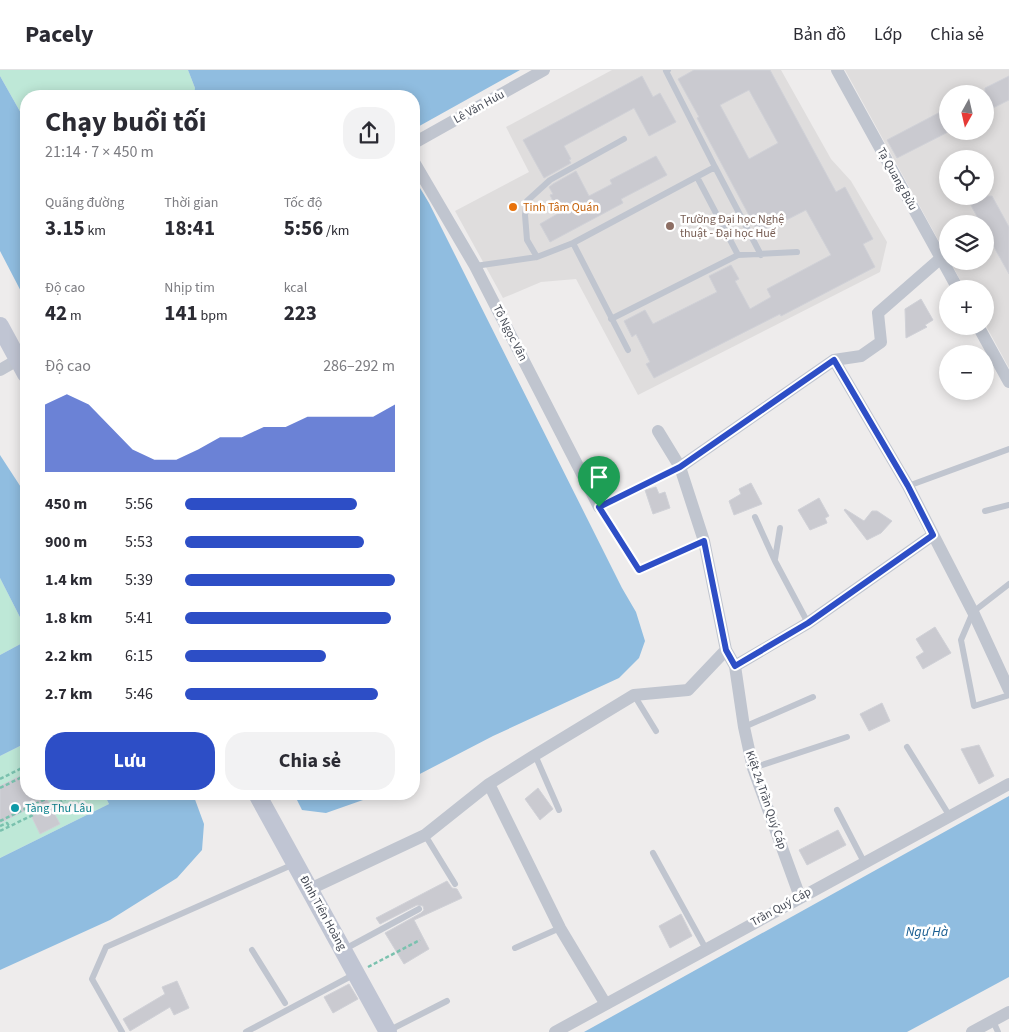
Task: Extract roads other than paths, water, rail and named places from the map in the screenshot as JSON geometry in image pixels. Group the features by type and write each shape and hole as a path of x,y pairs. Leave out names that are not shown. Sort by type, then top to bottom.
{"main road":[{"path":"0,326 20,357"},
{"name":"Đinh Tiên Hoàng","path":"260,800 388,1032"}],"street":[{"name":"Lê Văn Hưu","path":"420,140 544,70"},
{"name":"Tạ Quang Bửu","path":"837,70 939,254"},
{"name":"Tô Ngọc Vân","path":"420,172 475,266 599,507"},
{"path":"680,467 834,360 861,356 881,342 878,313 939,260"},
{"path":"983,335 1009,382"},
{"path":"834,360 908,486 973,612 1009,690"},
{"path":"0,370 20,364"},
{"name":"Kiệt 24 Trần Quý Cáp","path":"658,431 680,467 689,500 704,541 726,650 735,666 744,727 753,768 800,897"},
{"path":"735,666 808,623 933,535"},
{"path":"310,889 425,835 489,784 634,696 688,690 726,650"},
{"path":"489,784 560,928 604,1004"},
{"name":"Trần Quý Cáp","path":"555,1032 949,815 1009,784"},
{"path":"972,1032 995,1026 1009,1012"}],"lane":[{"path":"668,70 666,71 762,255"},
{"path":"536,257 527,240 524,215 527,201 550,180 624,139"},
{"path":"475,266 536,257 573,242 715,167"},
{"path":"697,176 738,255"},
{"path":"573,242 628,350"},
{"path":"611,319 738,255 797,252"},
{"path":"908,486 1009,449"},
{"path":"680,467 599,507 639,570 704,541"},
{"path":"985,511 1009,505"},
{"path":"755,517 775,561 808,623"},
{"path":"775,561 780,528"},
{"path":"1009,584 973,612 961,640 974,706 1009,695"},
{"path":"634,696 656,731"},
{"path":"744,727 813,697"},
{"path":"753,768 846,737"},
{"path":"907,747 949,815"},
{"path":"534,755 559,810"},
{"path":"837,810 864,862"},
{"path":"425,835 455,884"},
{"path":"653,853 706,949"},
{"path":"122,1032 92,979 106,947 295,863"},
{"path":"343,950 419,909"},
{"path":"515,948 560,928"},
{"path":"252,950 286,1003"},
{"path":"246,1032 356,973"},
{"path":"388,1032 447,1001"}],"water":[{"path":"188,70 520,70 420,126 420,90 195,90"},
{"path":"0,76 20,111 20,289 0,251"},
{"path":"420,188 622,588 636,612 645,641 639,658 619,678 493,736 420,774"},
{"path":"0,455 20,486 20,617 0,578"},
{"path":"20,644 20,746 0,756 0,655"},
{"name":"Ngự Hà","path":"1009,796 1009,977 907,1032 584,1032"},
{"path":"107,800 195,800 204,824 202,850 177,878 110,920 0,970 0,858 109,804"},
{"path":"297,800 363,800 326,813 302,810"}],"place":[{"name":"Tinh Tâm Quán","path":"513,207"},
{"name":"Trường Đại học Nghệ thuật - Đại học Huế","path":"670,226"},
{"name":"Tàng Thư Lâu","path":"15,808"}]}
